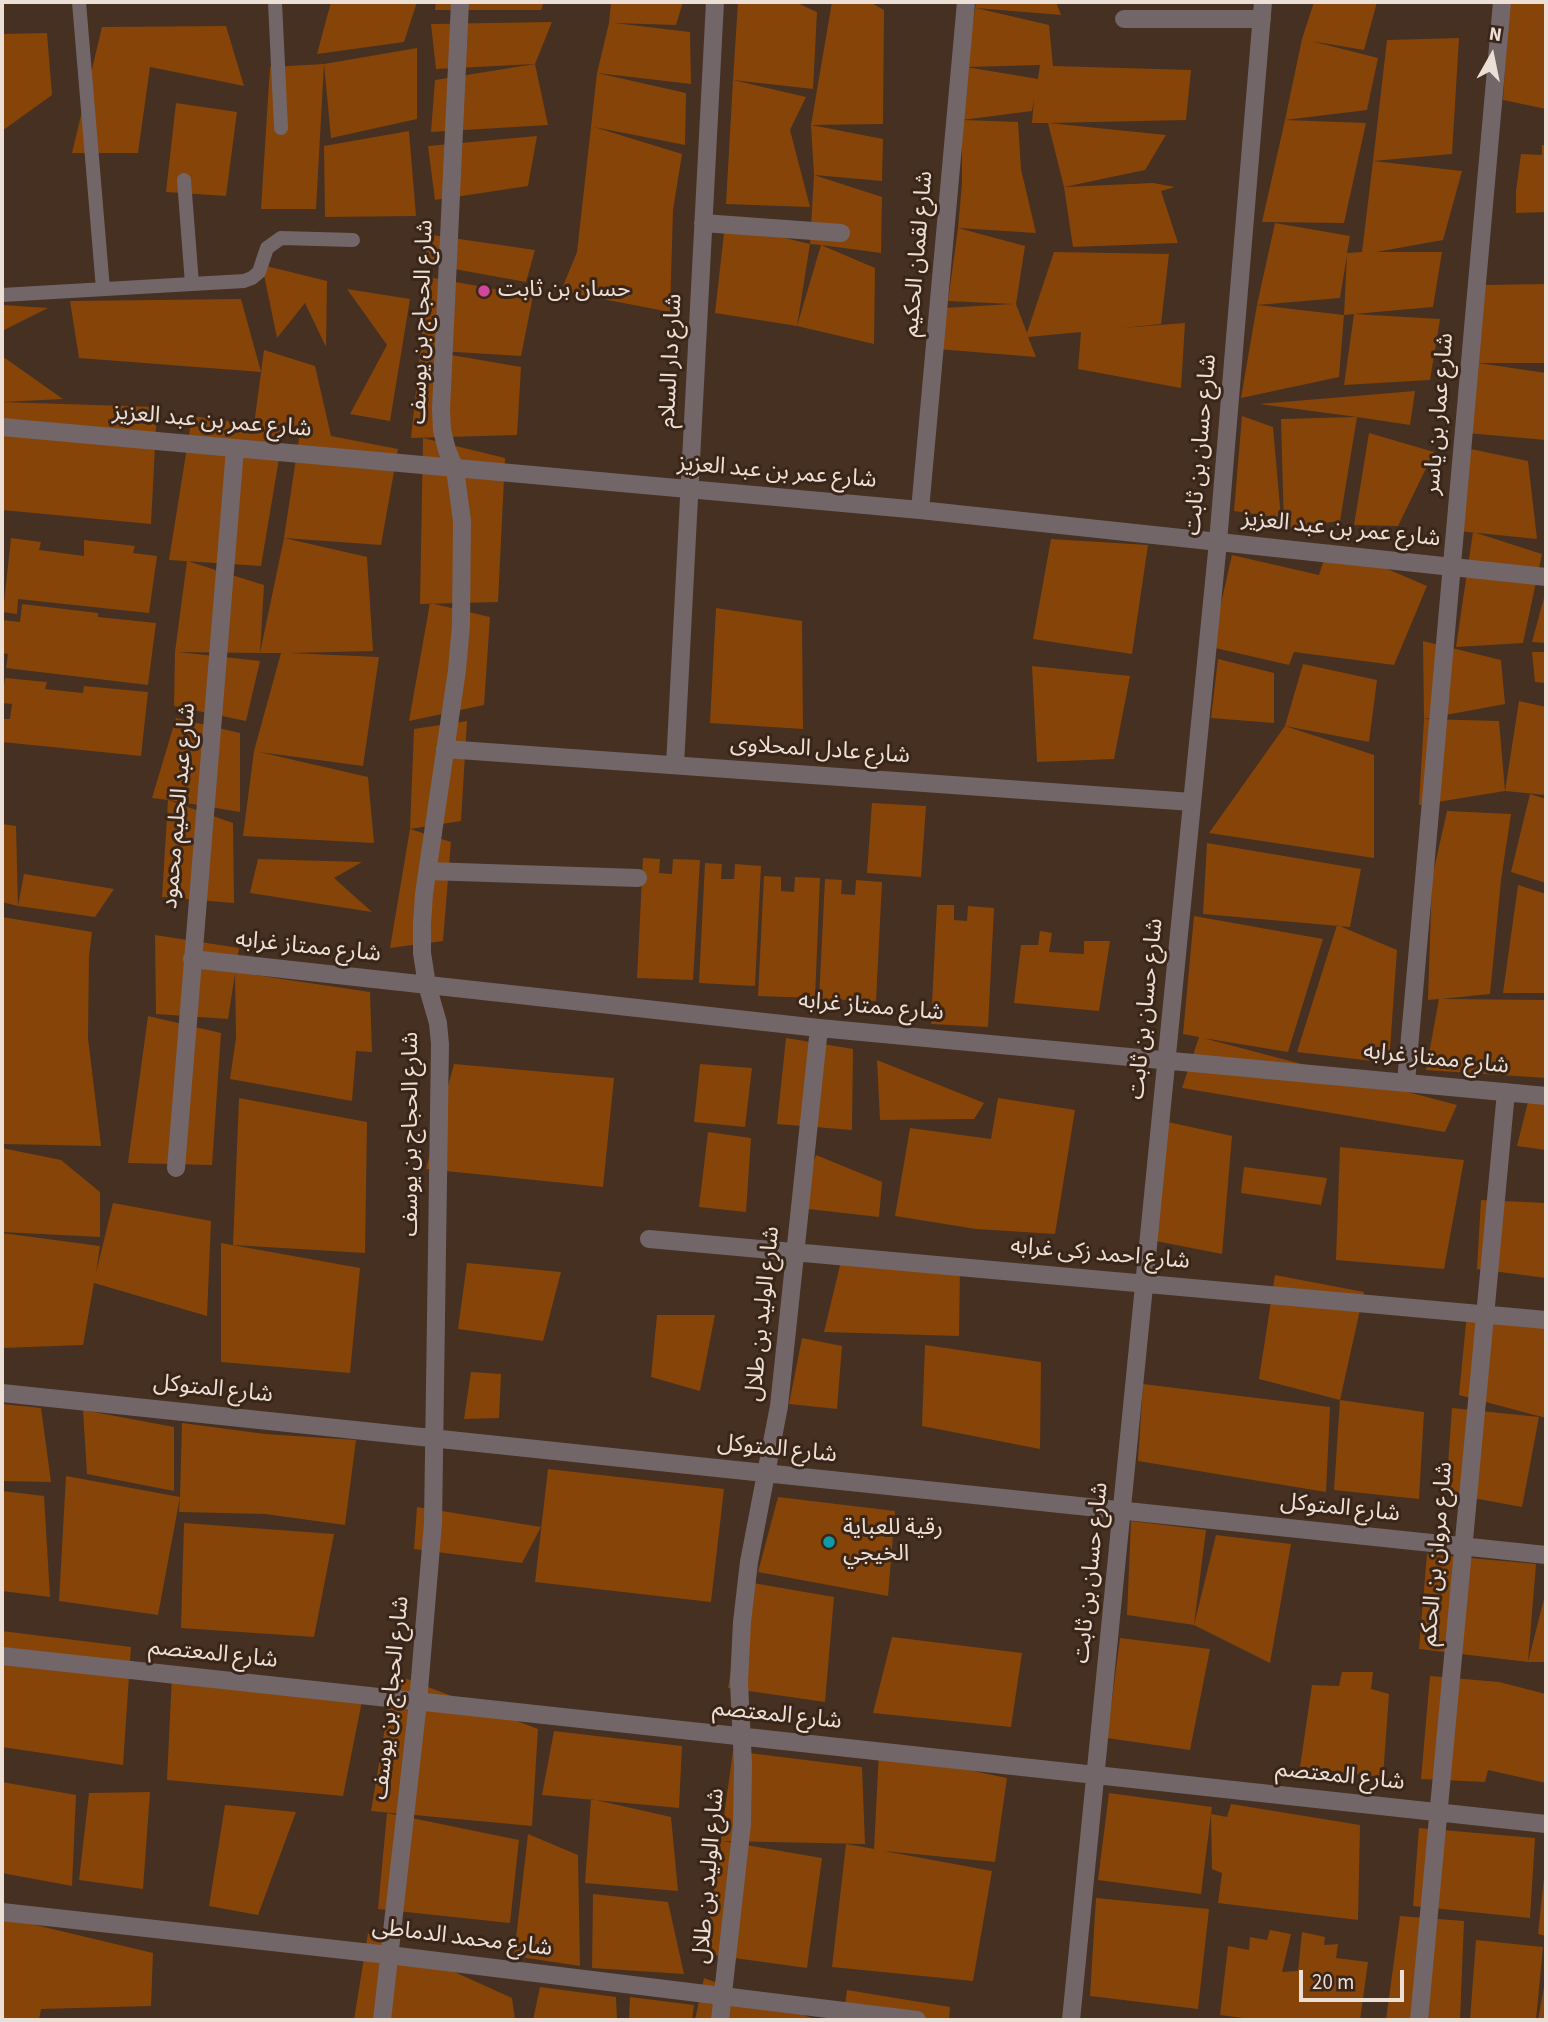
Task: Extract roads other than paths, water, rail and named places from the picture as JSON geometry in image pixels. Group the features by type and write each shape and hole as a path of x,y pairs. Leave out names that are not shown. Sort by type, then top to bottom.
{"street":[{"name":"شارع الحجاج بن يوسف","path":"382,2020 418,1702 433,1523 440,1044 438,1023 427,985 422,953 422,924 457,670 461,612 462,522 455,470 442,430 441,409 460,2"},
{"name":"شارع دار السلام","path":"675,765 715,2"},
{"name":"شارع لقمان الحكيم","path":"920,510 967,2"},
{"name":"شارع عمار بن ياسر","path":"1406,1082 1502,2"},
{"path":"1124,19 1263,11"},
{"name":"شارع حسان بن ثابت","path":"1071,2020 1218,542 1263,11"},
{"path":"704,223 841,233"},
{"name":"شارع عمر بن عبد العزيز","path":"2,427 920,510 1546,577"},
{"name":"شارع عبد الحليم محمود","path":"176,1168 235,449"},
{"name":"شارع عادل المحلاوى","path":"445,749 1192,802"},
{"path":"428,871 638,878"},
{"name":"شارع ممتاز غرابه","path":"192,960 819,1028 1546,1096"},
{"name":"شارع الوليد بن طلال","path":"720,2020 742,1824 739,1682 742,1622 749,1562 779,1406 819,1028"},
{"name":"شارع مروان بن الحكم","path":"1419,2020 1506,1092"},
{"name":"شارع احمد زكى غرابه","path":"649,1239 1546,1320"},
{"name":"شارع المتوكل","path":"2,1393 1546,1555"},
{"name":"شارع المعتصم","path":"2,1656 1546,1824"},
{"name":"شارع محمد الدماطى","path":"2,1912 389,1955 917,2020"}],"lane":[{"path":"79,2 103,289"},
{"path":"275,2 282,128"},
{"path":"184,180 192,284"},
{"path":"2,295 244,281 252,278 262,265 267,248 281,238 353,240"}],"place":[{"name":"حسان بن ثابت","path":"484,291"},
{"name":"رقية للعباية الخيجي","path":"829,1542"}]}
